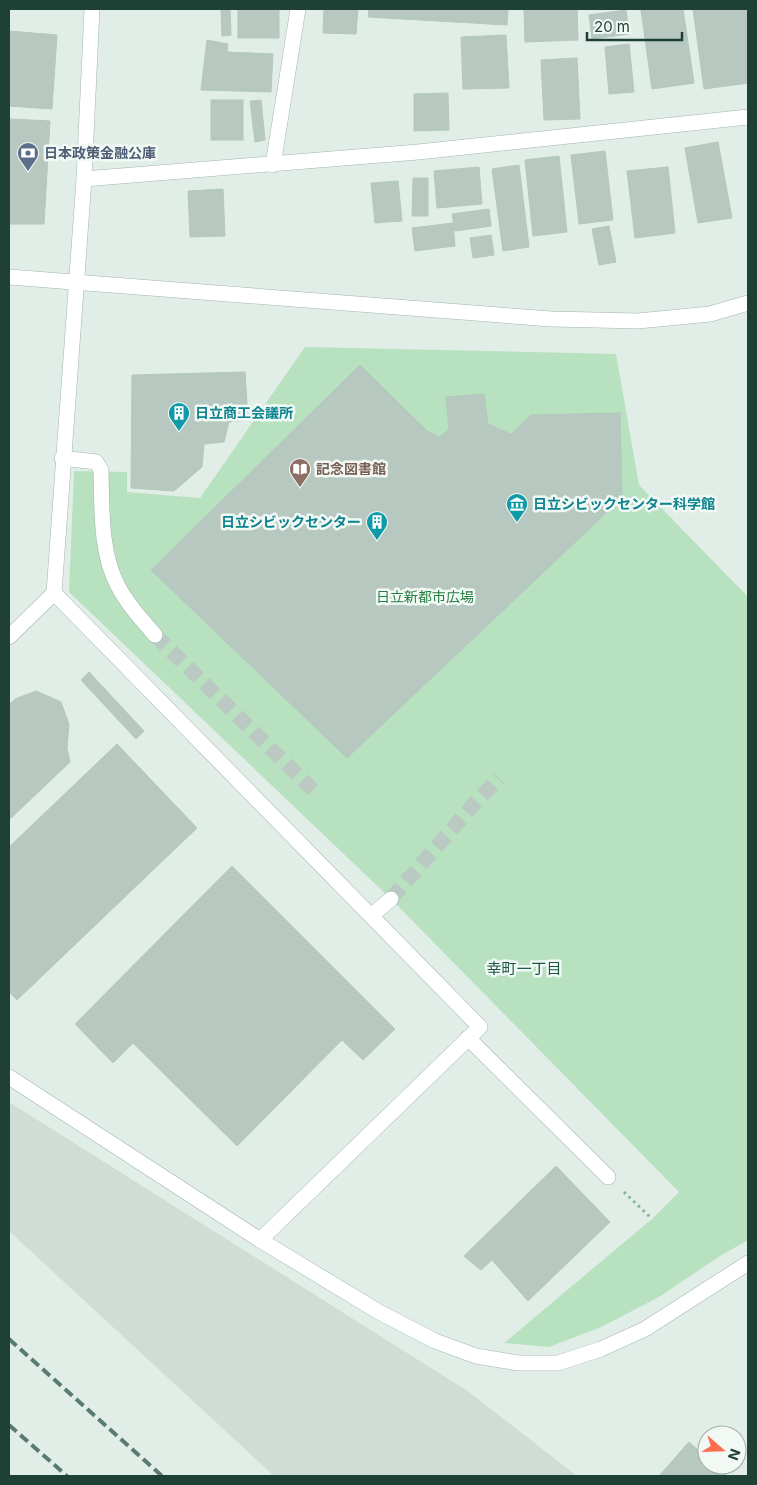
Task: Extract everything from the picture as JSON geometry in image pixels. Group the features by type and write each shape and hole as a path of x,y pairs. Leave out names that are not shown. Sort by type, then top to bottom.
{"street":[{"path":"9,637 54,593 62,458 84,179 92,9"},
{"path":"273,165 298,9"},
{"path":"84,179 418,152 748,117"},
{"path":"9,277 560,319 638,321 710,314 748,303"},
{"path":"62,458 96,462 101,470 102,525 108,558 118,586 136,614 155,635"},
{"path":"54,593 480,1027 260,1240"},
{"path":"372,916 391,899"},
{"path":"468,1038 608,1177"},
{"path":"9,1077 260,1240 379,1312 435,1341 476,1356 518,1363 558,1362 601,1349 644,1329 748,1263"}],"path":[{"path":"608,1177 652,1219"}],"shaded area":[{"path":"9,1102 469,1392 577,1476 274,1476 9,1231"}],"green space":[{"name":"日立新都市広場","path":"305,347 616,354 639,485 748,597 748,1240 720,1256 659,1297 601,1327 549,1347 504,1343 652,1219 679,1192 391,899 69,592 74,471 127,472 127,492 200,498"}],"building":[{"path":"221,9 230,9 231,35 222,36"},
{"path":"238,9 279,9 279,38 238,38"},
{"path":"324,9 358,9 356,34 323,33"},
{"path":"369,9 508,9 507,25 368,17"},
{"path":"524,9 577,9 578,40 525,42"},
{"path":"683,9 694,83 652,89 641,10"},
{"path":"693,9 748,9 748,83 704,89"},
{"path":"626,10 629,34 592,39 589,15"},
{"path":"9,31 57,35 52,109 9,106"},
{"path":"506,35 509,88 463,89 461,37"},
{"path":"207,40 228,44 227,52 273,54 271,92 201,90"},
{"path":"629,44 634,92 609,94 605,47"},
{"path":"577,58 580,119 544,120 541,60"},
{"path":"448,93 449,130 414,131 414,94"},
{"path":"211,100 243,100 243,140 211,140"},
{"path":"261,100 265,140 255,142 250,101"},
{"name":"日本政策金融公庫","path":"9,119 50,121 44,224 9,224"},
{"path":"718,142 732,218 698,223 685,148"},
{"path":"605,151 613,220 579,224 571,155"},
{"path":"559,156 567,232 533,236 525,160"},
{"path":"519,165 529,247 503,251 492,169"},
{"path":"479,167 482,204 437,208 434,171"},
{"path":"668,167 675,233 635,238 627,171"},
{"path":"413,178 428,178 428,216 412,216"},
{"path":"398,181 402,221 375,223 371,183"},
{"path":"223,189 225,236 190,237 188,191"},
{"path":"489,209 491,226 455,231 452,214"},
{"path":"453,223 455,246 415,251 412,228"},
{"path":"609,226 616,262 599,265 592,229"},
{"path":"491,235 494,255 473,258 470,238"},
{"name":"日立シビックセンター","path":"360,365 427,431 439,437 449,430 446,397 484,394 488,424 511,434 531,415 620,413 622,498 347,758 151,570"},
{"name":"日立商工会議所","path":"245,372 248,419 229,422 224,442 204,444 202,467 174,491 131,488 132,375"},
{"path":"89,672 144,731 136,739 81,680"},
{"path":"36,691 61,702 69,724 67,748 70,762 9,820 9,705 15,699"},
{"path":"117,744 197,828 17,1000 9,992 9,847"},
{"path":"232,866 395,1029 363,1060 342,1040 237,1146 133,1043 113,1063 75,1024"},
{"path":"556,1166 610,1222 528,1301 492,1260 481,1270 464,1256"},
{"path":"689,1442 697,1449 697,1475 726,1475 725,1476 659,1476"}],"tunnel":[{"path":"155,635 313,790"},
{"path":"391,899 499,778"}],"railway":[{"path":"9,1339 162,1476"},
{"path":"9,1425 67,1476"}],"place":[{"name":"日本政策金融公庫","path":"28,172"},
{"name":"日立商工会議所","path":"179,432"},
{"name":"記念図書館","path":"300,488"},
{"name":"日立シビックセンター科学館","path":"517,523"},
{"name":"日立シビックセンター","path":"377,541"}],"district":[{"name":"幸町一丁目","path":"524,969"}]}
